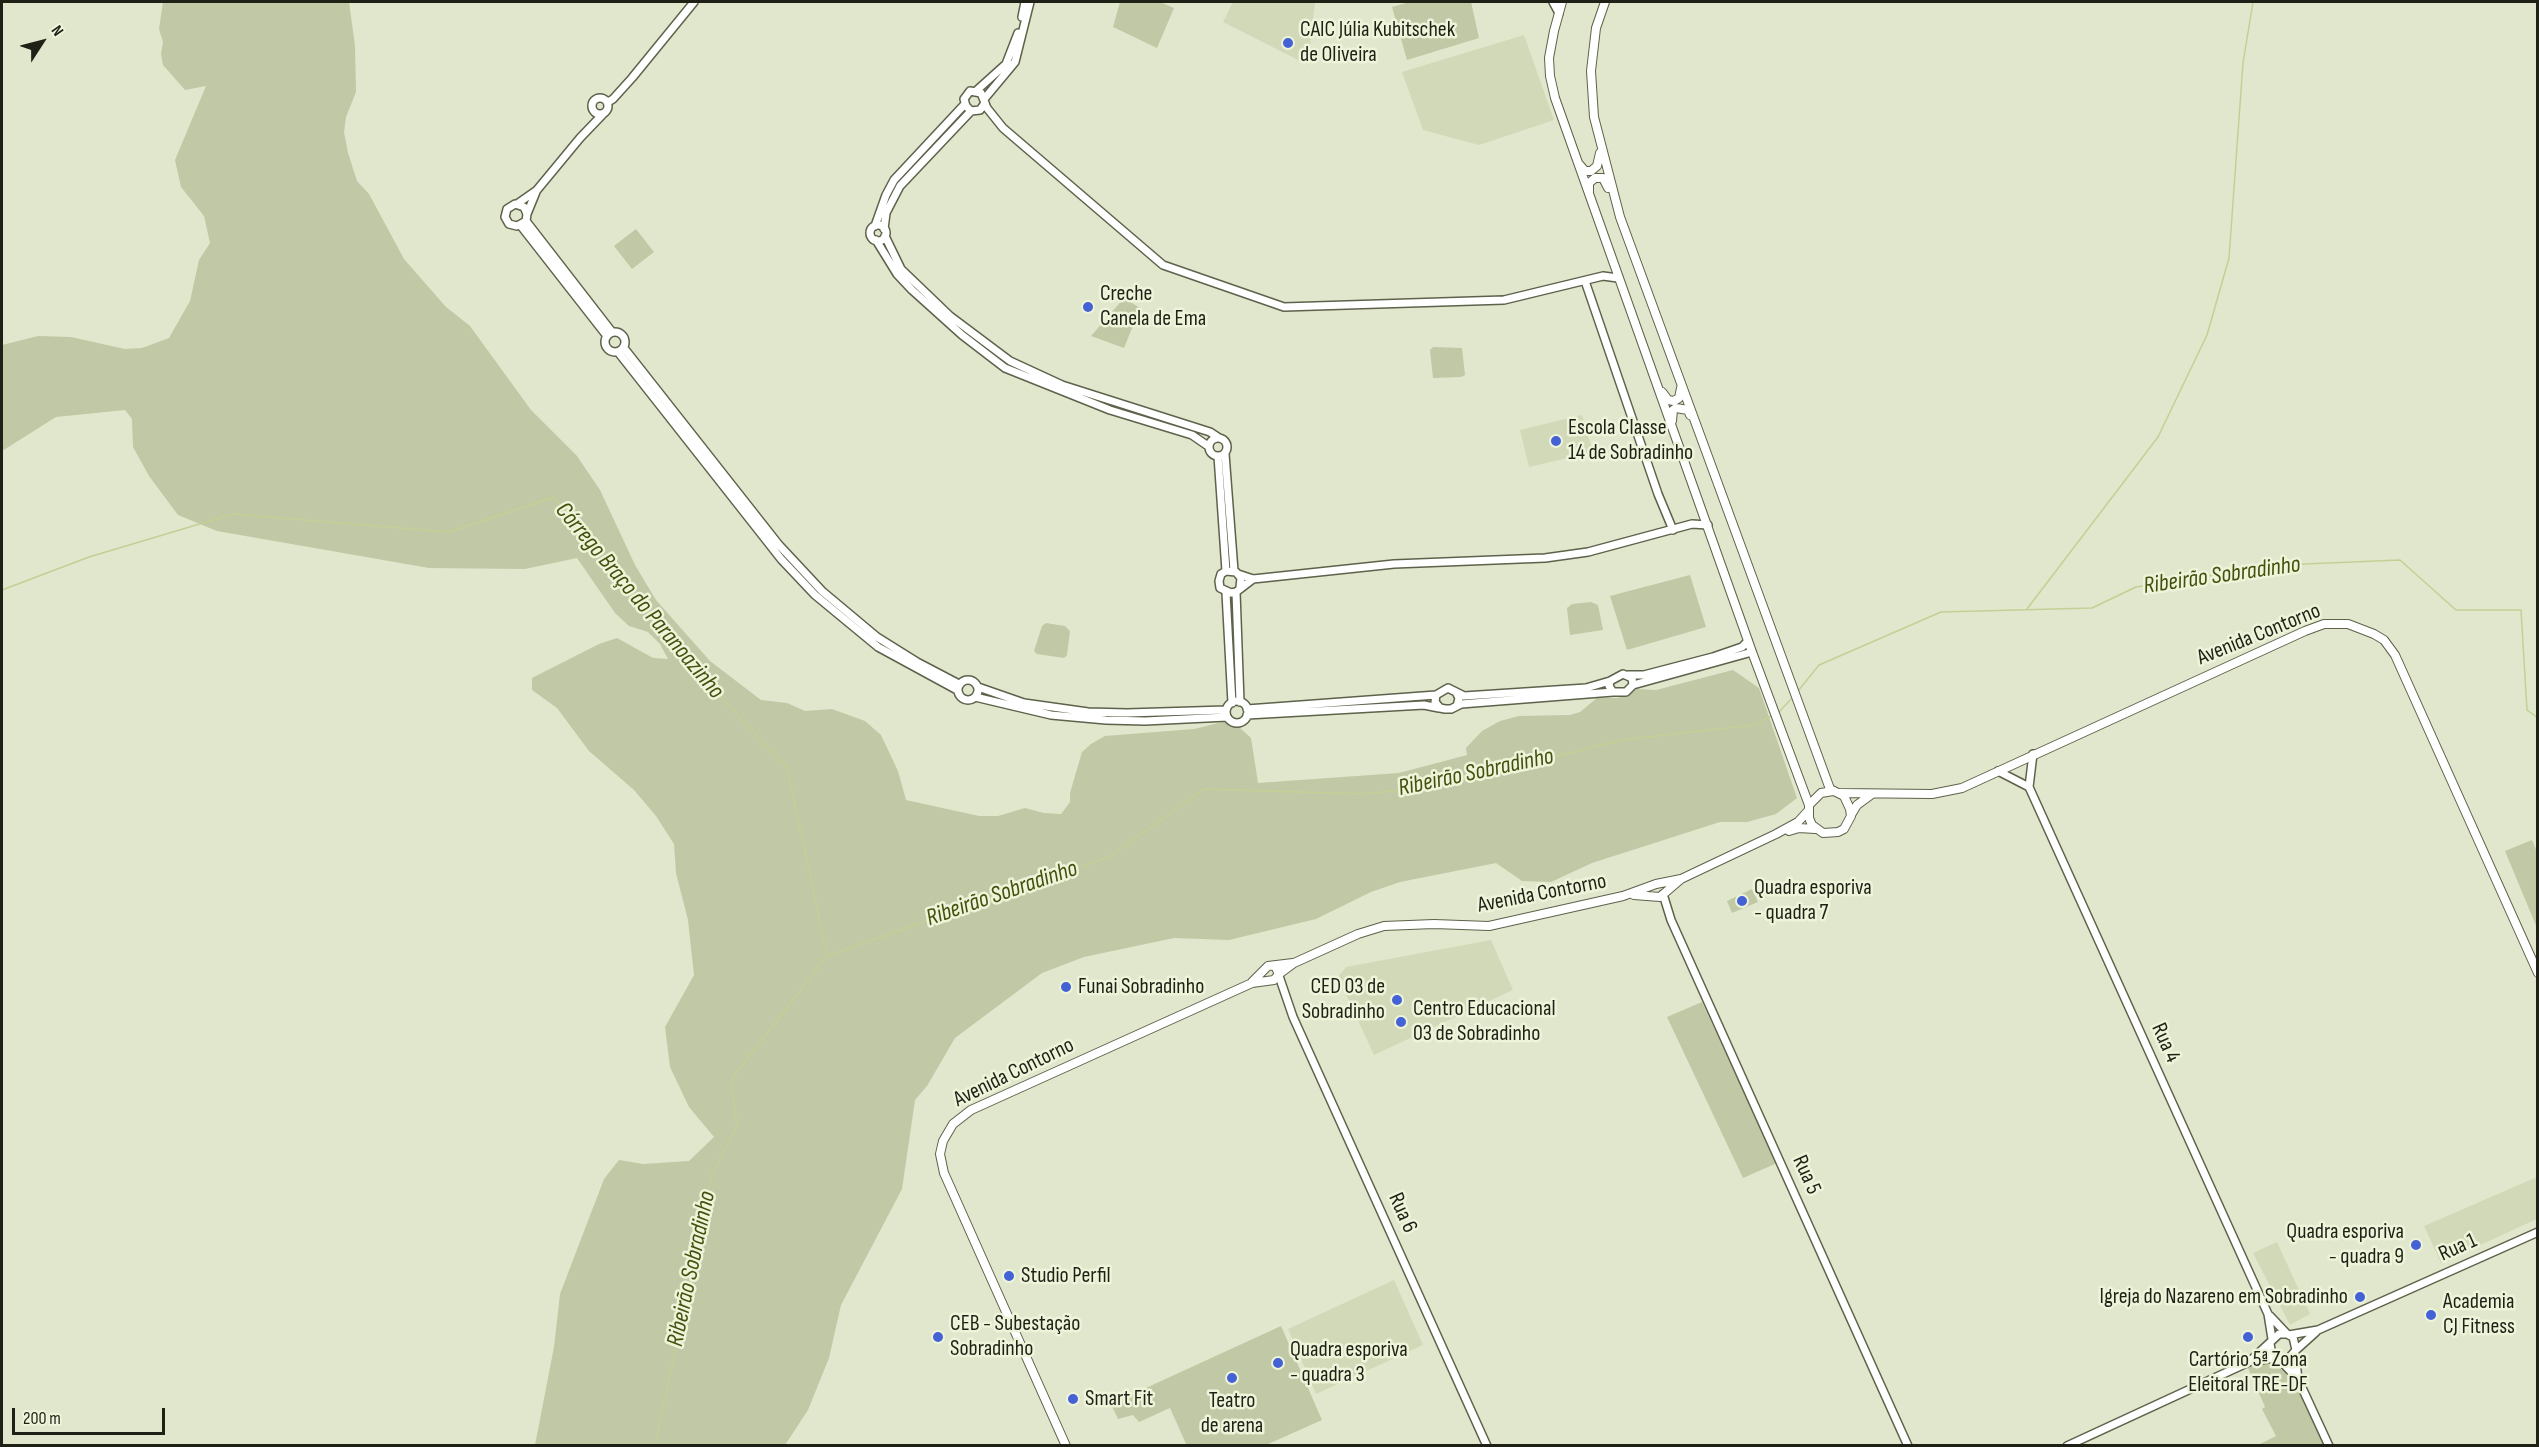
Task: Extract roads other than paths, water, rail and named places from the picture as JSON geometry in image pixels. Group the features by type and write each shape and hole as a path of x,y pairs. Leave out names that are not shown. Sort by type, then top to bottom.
{"main road":[{"path":"1562,2 1550,58 1550,76 1555,98 1809,808 1809,818 1817,830 1823,833 1838,832 1848,823 1857,805 1873,794"},
{"path":"1605,2 1596,28 1591,71 1594,117 1620,217"},
{"path":"1576,160 1585,171 1591,171 1597,166 1601,148"},
{"path":"1588,194 1589,183 1595,178 1603,178 1620,217 1830,789 1848,802 1851,816"},
{"path":"1648,360 1668,400 1674,401 1679,398 1682,393 1681,384"},
{"path":"1672,429 1673,410 1681,407 1688,410 1705,446"},
{"name":"Avenida Contorno","path":"1835,792 1873,794 1945,792 1962,788 2317,627 2339,623 2365,629 2384,640 2395,656 2538,973"},
{"path":"1809,808 1821,793 1835,792"},
{"name":"Avenida Contorno","path":"1623,896 1659,895 1681,879 1798,822 1809,808"},
{"name":"Avenida Contorno","path":"1776,834 1799,828 1817,830"},
{"name":"Avenida Contorno","path":"1274,977 1294,963 1358,934 1384,926 1434,924 1489,926 1623,896 1681,879"},
{"path":"1655,885 1662,886 1659,895 1650,893 1655,885"},
{"name":"Avenida Contorno","path":"1066,1446 944,1173 940,1154 947,1134 958,1119 970,1110 1252,983 1268,966 1294,963"},
{"path":"1274,977 1275,966"},
{"path":"1264,972 1274,977"},
{"path":"1252,983 1274,977"}],"street":[{"path":"608,102 632,78 694,2"},
{"path":"1025,2 1017,36 1006,64 976,90 966,95 964,104 894,180 870,234 897,274 912,290 962,335 1005,368 1110,410 1192,435 1208,446 1212,454 1221,455"},
{"path":"876,240 881,240 885,232 886,213 900,186 973,111 980,110 985,100 1015,62 1030,2"},
{"path":"1553,2 1559,13"},
{"path":"976,90 1003,128"},
{"path":"599,113 591,106 594,100 601,97 608,102"},
{"path":"537,190 524,220 513,226 505,217 508,207 517,204 537,190 593,124 599,113 607,110 608,102"},
{"path":"964,104 1003,128 1163,265 1284,307 1504,300 1603,276 1618,278"},
{"path":"517,204 524,207 524,220 609,334 609,349 621,350 779,545 822,591 856,622 896,650 958,687 965,698 975,697 1051,715 1106,720 1145,721 1226,713"},
{"path":"875,226 885,232 901,269 950,316 1010,361 1062,386 1210,432 1227,445 1221,455 1233,572 1241,578 1238,590 1240,702 1247,712"},
{"path":"1603,276 1609,271 1612,261"},
{"path":"1585,281 1658,494 1673,530"},
{"path":"609,334 619,333 623,338 625,343 621,350"},
{"path":"1208,446 1212,440 1219,438"},
{"path":"1692,524 1699,517 1702,508"},
{"path":"1226,713 1232,703 1226,593 1220,588 1218,581 1221,574 1233,572 1253,579 1394,564 1545,558 1588,552 1692,524 1708,525"},
{"path":"1226,593 1238,590 1253,579"},
{"path":"1247,712 1436,695 1448,688 1464,696 1586,688 1610,681 1618,676 1644,675 1713,657 1742,647 1748,641"},
{"path":"1247,712 1424,705 1450,709 1457,706 1626,692 1633,685 1752,652"},
{"path":"1628,675 1632,678 1633,685"},
{"path":"958,687 970,681 978,687 1024,703 1089,712 1226,713"},
{"path":"1610,681 1609,687 1613,692"},
{"path":"975,697 978,687"},
{"path":"1456,692 1459,698 1457,706"},
{"path":"1436,695 1435,702 1440,708"},
{"path":"1232,703 1240,702"},
{"path":"1226,713 1231,722 1238,723 1244,720 1247,712"},
{"path":"1998,771 2029,787 2033,754"},
{"name":"Rua 4","path":"2029,787 2268,1314"},
{"name":"Rua 5","path":"1659,895 1908,1446"},
{"name":"Rua 6","path":"1274,977 1487,1446"},
{"name":"Rua 1","path":"2318,1330 2538,1232"},
{"path":"2268,1314 2295,1341 2298,1379"},
{"path":"2268,1314 2270,1352 2298,1379 2329,1446"},
{"path":"2249,1362 2278,1334 2318,1330"},
{"path":"2067,1446 2249,1362 2288,1359 2318,1330"}],"waterway":[{"path":"2027,609 2158,437 2207,335 2229,258 2243,63 2253,2"},
{"name":"Córrego Braço do Paranoazinho","path":"2,590 89,557 233,514 449,532 554,497 709,685 787,767 827,955"},
{"name":"Ribeirão Sobradinho","path":"1798,691 1819,665 1941,612 2092,608 2136,587 2280,565 2400,560 2456,610 2521,610 2527,710 2538,718"},
{"name":"Ribeirão Sobradinho","path":"1778,713 1793,697"},
{"name":"Ribeirão Sobradinho","path":"655,1446 712,1174 737,1125 731,1080 827,956 1109,857 1204,789 1364,794 1440,786 1621,740 1753,725 1773,715"}],"place":[{"name":"CAIC Júlia Kubitschek de Oliveira","path":"1288,43"},
{"name":"Creche Canela de Ema","path":"1088,307"},
{"name":"Escola Classe 14 de Sobradinho","path":"1556,441"},
{"name":"Quadra esporiva - quadra 7","path":"1742,901"},
{"name":"Funai Sobradinho","path":"1066,987"},
{"name":"CED 03 de Sobradinho","path":"1397,1000"},
{"name":"Centro Educacional 03 de Sobradinho","path":"1401,1022"},
{"name":"Quadra esporiva - quadra 9","path":"2416,1245"},
{"name":"Studio Perfil","path":"1009,1276"},
{"name":"Igreja do Nazareno em Sobradinho","path":"2360,1297"},
{"name":"Academia CJ Fitness","path":"2431,1315"},
{"name":"CEB - Subestação Sobradinho","path":"938,1337"},
{"name":"Cartório 5ª Zona Eleitoral TRE-DF","path":"2248,1337"},
{"name":"Quadra esporiva - quadra 3","path":"1278,1363"},
{"name":"Teatro de arena","path":"1232,1378"},
{"name":"Smart Fit","path":"1073,1399"}]}
